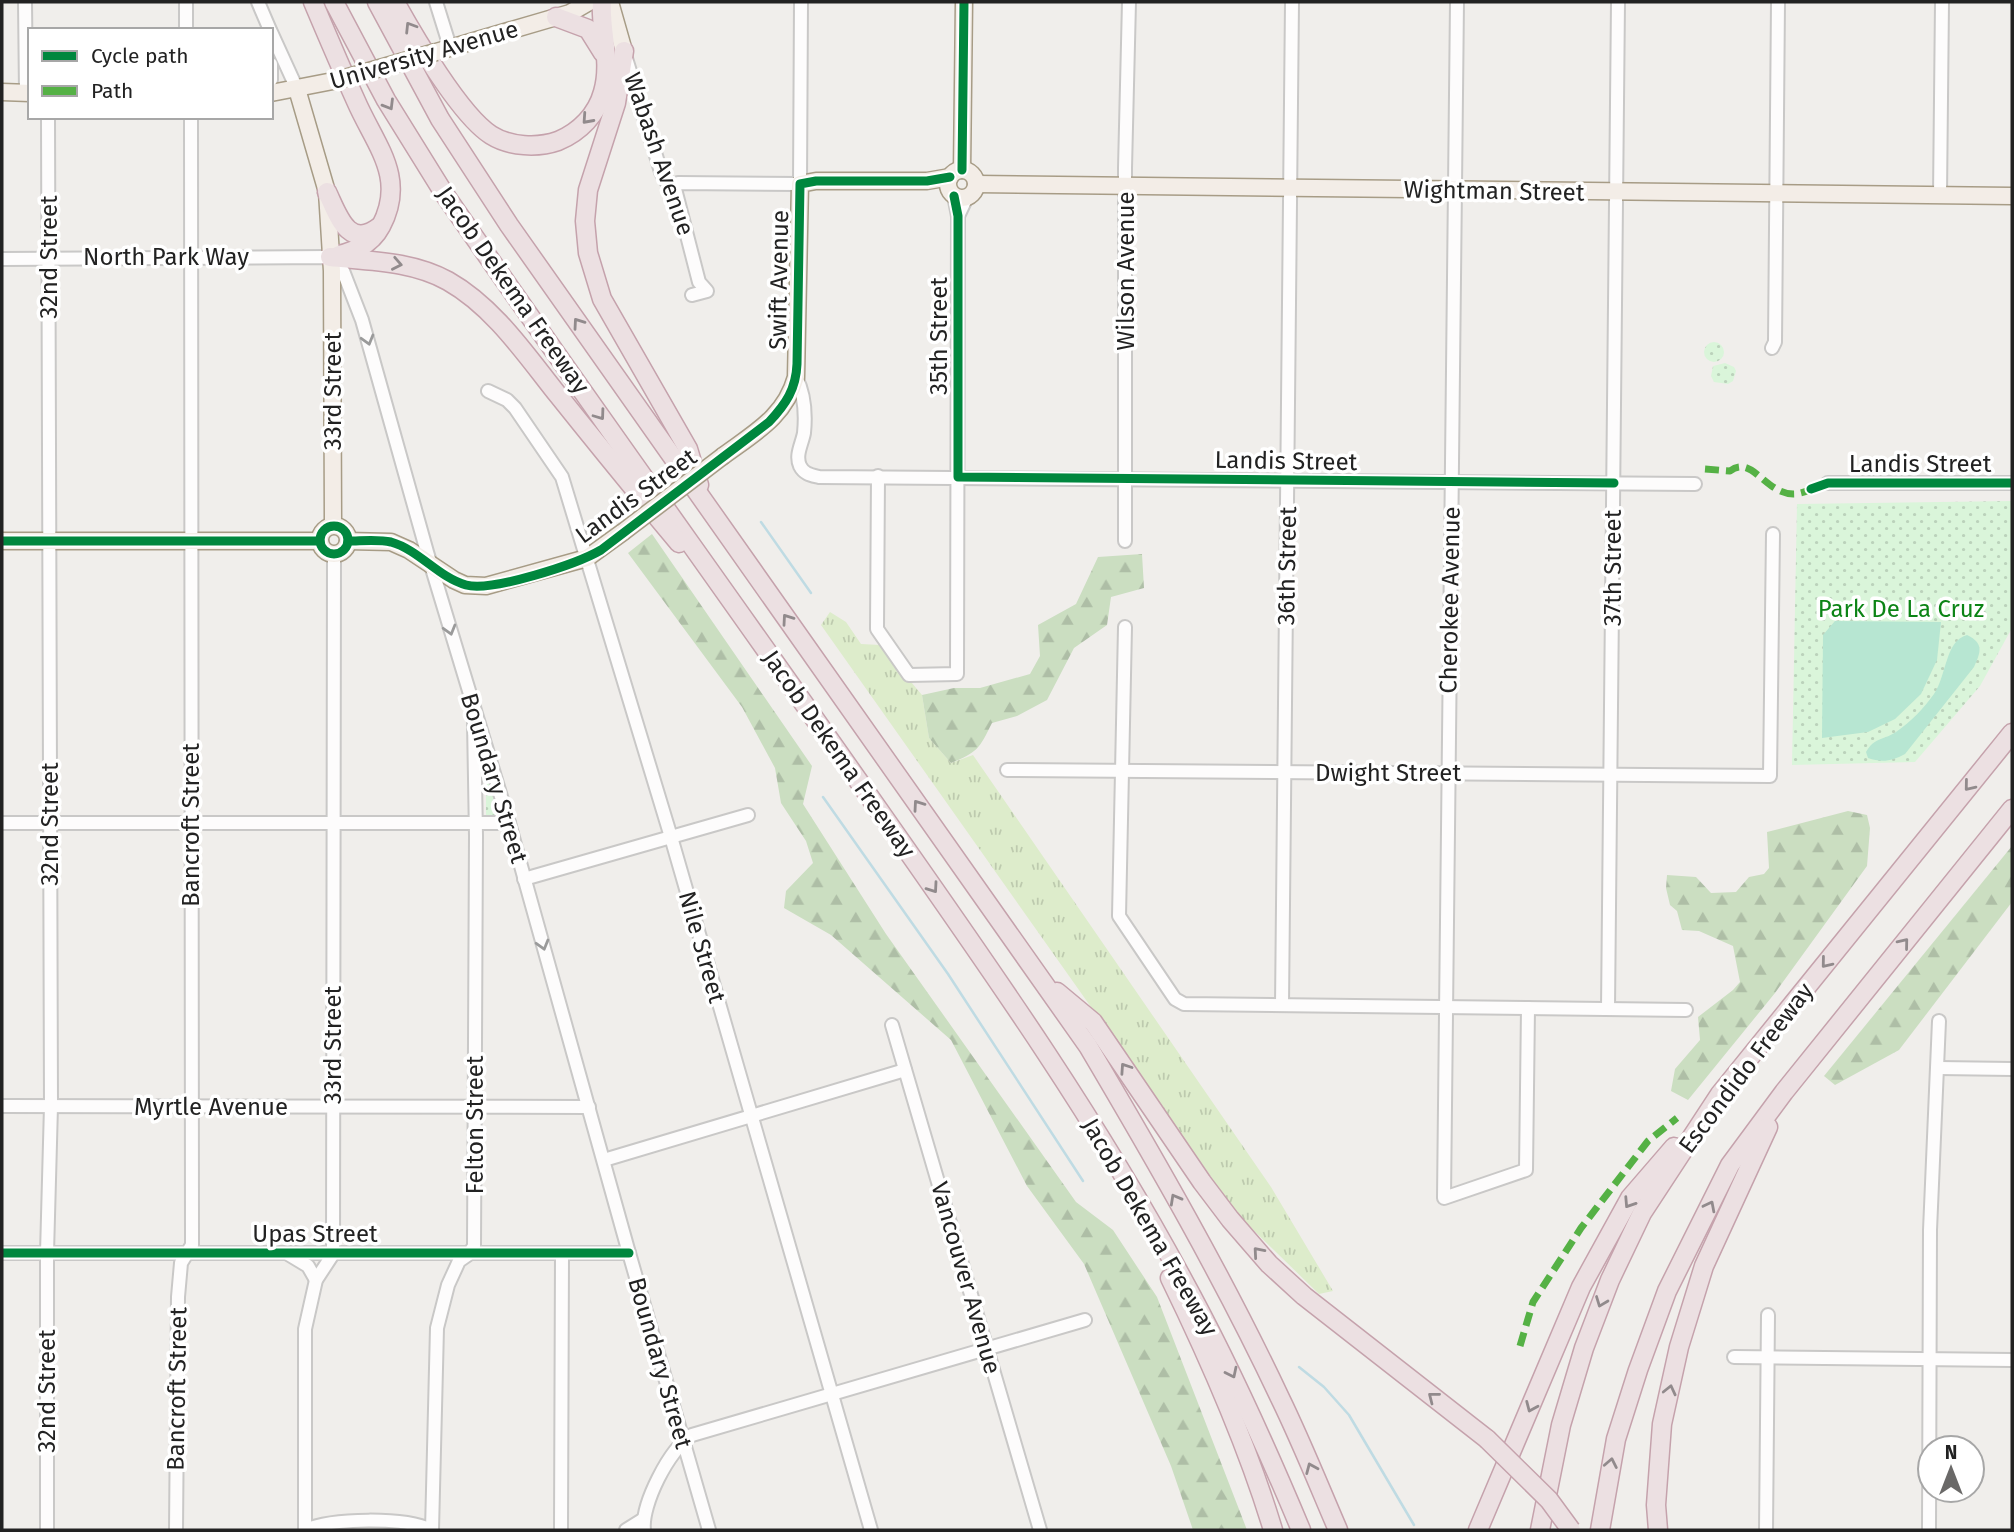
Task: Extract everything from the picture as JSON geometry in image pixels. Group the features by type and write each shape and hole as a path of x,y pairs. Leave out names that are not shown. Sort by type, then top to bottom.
{"highway":[{"path":"313,2 358,107 389,170 392,200 382,225 370,242 352,252 330,257"},
{"name":"Jacob Dekema Freeway","path":"334,2 386,100 445,195 992,972 1103,1143 1152,1224 1221,1351 1261,1432 1301,1530"},
{"name":"Jacob Dekema Freeway","path":"377,2 440,119 509,225 1088,1046 1223,1285 1281,1399 1338,1530"},
{"path":"395,2 458,99 477,123 491,135 507,142 540,145 556,141 581,127 591,117 603,93 606,83 602,2"},
{"path":"556,17 588,29 605,56"},
{"path":"624,51 614,112 588,190 585,221 588,253 602,299 688,449 703,499"},
{"path":"327,192 344,226 353,233 369,234 382,225"},
{"path":"330,257 386,262 429,272 468,294 488,311 767,651"},
{"name":"Escondido Freeway","path":"1540,1530 1561,1425 1584,1348 1610,1280 1642,1213 1720,1094 2012,733"},
{"name":"Escondido Freeway","path":"1600,1530 1616,1439 1638,1370 1667,1291 1730,1165 1784,1092 2012,809"},
{"path":"1038,976 1093,1022 1202,1182 1269,1264 1304,1296 1487,1439 1549,1500 1571,1530"},
{"path":"1658,1530 1656,1505 1662,1424 1679,1347 1704,1266 1784,1092"},
{"path":"1478,1530 1587,1276 1630,1198 1720,1094"},
{"path":"1103,1143 1174,1286 1219,1388 1260,1489 1273,1530"}],"main road":[{"name":"University Avenue","path":"273,93 338,80 443,50 570,13 589,2"},
{"name":"Wabash Avenue","path":"610,2 624,51"},
{"name":"35th Street","path":"960,186 964,2"},
{"name":"University Avenue","path":"273,81 297,89"},
{"path":"297,89 327,192 330,257"},
{"path":"2,92 28,93"},
{"name":"Wightman Street","path":"800,184 816,181 927,181 960,186 2012,196"},
{"name":"Swift Avenue","path":"796,377 800,184"},
{"name":"33rd Street","path":"330,257 333,318 333,526"},
{"name":"Landis Street","path":"348,541 391,542 465,584 486,586 587,558 769,422 783,408 796,377"},
{"path":"333,526 345,530 348,541 345,548 334,554 324,550 320,541 323,530 333,526"},
{"path":"2,541 320,541"}],"street":[{"path":"26,2 28,93"},
{"path":"186,2 186,28"},
{"path":"436,2 443,50"},
{"name":"Swift Avenue","path":"800,184 801,2"},
{"name":"Wilson Avenue","path":"1125,541 1129,2"},
{"name":"36th Street","path":"1282,1005 1292,2"},
{"name":"Cherokee Avenue","path":"1457,2 1444,1198 1526,1170 1528,1008"},
{"name":"37th Street","path":"1608,1009 1618,2"},
{"path":"1772,348 1775,342 1778,2"},
{"path":"1940,195 1942,2"},
{"path":"259,6 264,28"},
{"path":"259,6 270,28"},
{"path":"273,35 297,89"},
{"name":"Wabash Avenue","path":"624,51 661,172 666,181 674,185 699,282 707,291 692,295"},
{"name":"32nd Street","path":"47,1530 47,1253 51,1106 48,119"},
{"name":"Bancroft Street","path":"176,1530 178,1297 181,1264 192,1245 191,119"},
{"name":"Wightman Street","path":"674,185 800,184"},
{"name":"35th Street","path":"878,476 877,629 909,674 957,674 960,186"},
{"name":"North Park Way","path":"2,258 330,257"},
{"name":"Boundary Street","path":"330,257 343,271 362,320 431,565 509,823 709,1530"},
{"name":"Swift Avenue","path":"796,377 804,398 804,432 798,455 804,472"},
{"name":"Nile Street","path":"488,391 507,400 515,408 562,477 671,837 871,1530"},
{"name":"Landis Street","path":"804,472 819,477 1695,484"},
{"name":"Landis Street","path":"1828,483 2012,484"},
{"name":"Dwight Street","path":"1007,770 1770,776 1773,534"},
{"name":"33rd Street","path":"333,1254 334,554"},
{"path":"1125,627 1119,916 1175,999 1184,1004 1686,1010"},
{"name":"Felton Street","path":"432,1530 435,1336 440,1307 448,1284 459,1261 469,1254 474,1246 474,709"},
{"path":"524,879 748,815"},
{"path":"2,823 509,823"},
{"path":"1928,1530 1930,1230 1939,1021"},
{"name":"Vancouver Avenue","path":"892,1025 1040,1530"},
{"path":"1939,1068 2012,1069"},
{"path":"604,1160 905,1070"},
{"name":"Myrtle Avenue","path":"2,1106 589,1107"},
{"name":"Upas Street","path":"2,1253 629,1253"},
{"path":"288,1254 308,1266 316,1280"},
{"path":"333,1254 316,1280 305,1329 305,1530 327,1522 406,1523 422,1525 432,1530"},
{"path":"561,1530 562,1254"},
{"path":"1766,1530 1768,1315"},
{"path":"626,1530 643,1525 652,1490 683,1440 692,1435 1085,1320"},
{"path":"1734,1357 2012,1360"}],"green space":[{"path":"1714,342 1721,345 1724,352 1721,359 1714,362 1707,359 1704,352 1707,345"},
{"path":"1725,363 1736,371 1733,381 1728,384 1714,382 1711,376 1713,366"},
{"name":"Park De La Cruz","path":"2012,501 2012,628 1980,686 1915,762 1792,765 1797,504"},
{"path":"652,534 812,766 803,804 886,934 1076,1202 1113,1230 1157,1297 1247,1530 1193,1530 1171,1466 1084,1264 1027,1186 951,1040 831,935 784,908 786,891 813,863 806,841 781,803 775,768 742,707 628,553"},
{"path":"1142,554 1144,588 1111,597 1107,625 1074,648 1047,700 1017,716 992,723 977,749 951,763 929,738 922,695 954,688 980,688 1030,674 1040,656 1038,625 1076,604 1098,557"},
{"path":"830,612 846,622 861,644 880,645 922,695 929,738 951,763 973,755 1271,1187 1333,1291 1319,1294 1238,1215 821,625"},
{"path":"1835,621 1941,622 1937,660 1921,694 1895,719 1868,732 1822,738 1823,635"},
{"path":"1967,635 1976,641 1980,648 1974,667 1905,754 1887,761 1868,758 1866,752 1873,744 1902,728 1926,705 1938,686 1954,644"},
{"path":"491,781 500,811 498,816 486,815 486,783"},
{"path":"1848,811 1867,815 1870,828 1867,866 1775,993 1688,1100 1671,1091 1675,1069 1700,1040 1698,1017 1740,982 1733,946 1699,931 1682,930 1677,911 1670,905 1666,888 1667,875 1696,877 1711,893 1736,892 1749,877 1764,874 1769,868 1767,832"},
{"path":"2012,846 2012,902 1899,1050 1835,1085 1824,1076"}],"waterway":[{"path":"761,522 811,593"},
{"path":"823,797 948,974 1083,1181"},
{"path":"1299,1367 1324,1387 1349,1415 1414,1525"}],"marked path":[{"path":"1705,469 1730,471 1739,467 1748,468 1785,493 1797,494 1811,489"},
{"path":"1520,1346 1533,1302 1581,1228 1648,1141 1677,1118"}],"cycle path":[{"path":"962,170 964,2"},
{"path":"348,541 391,542 411,551 446,576 466,585 478,586 514,581 601,550 769,422 789,396 795,381 797,364 800,184 816,181 927,181 950,177"},
{"path":"954,196 958,216 958,477 1614,483"},
{"path":"1811,489 1828,483 2012,483"},
{"path":"334,526 344,530 348,540 344,550 334,554 324,550 320,540 324,530 334,526"},
{"path":"2,541 320,541"},
{"path":"2,1253 629,1253"}]}
